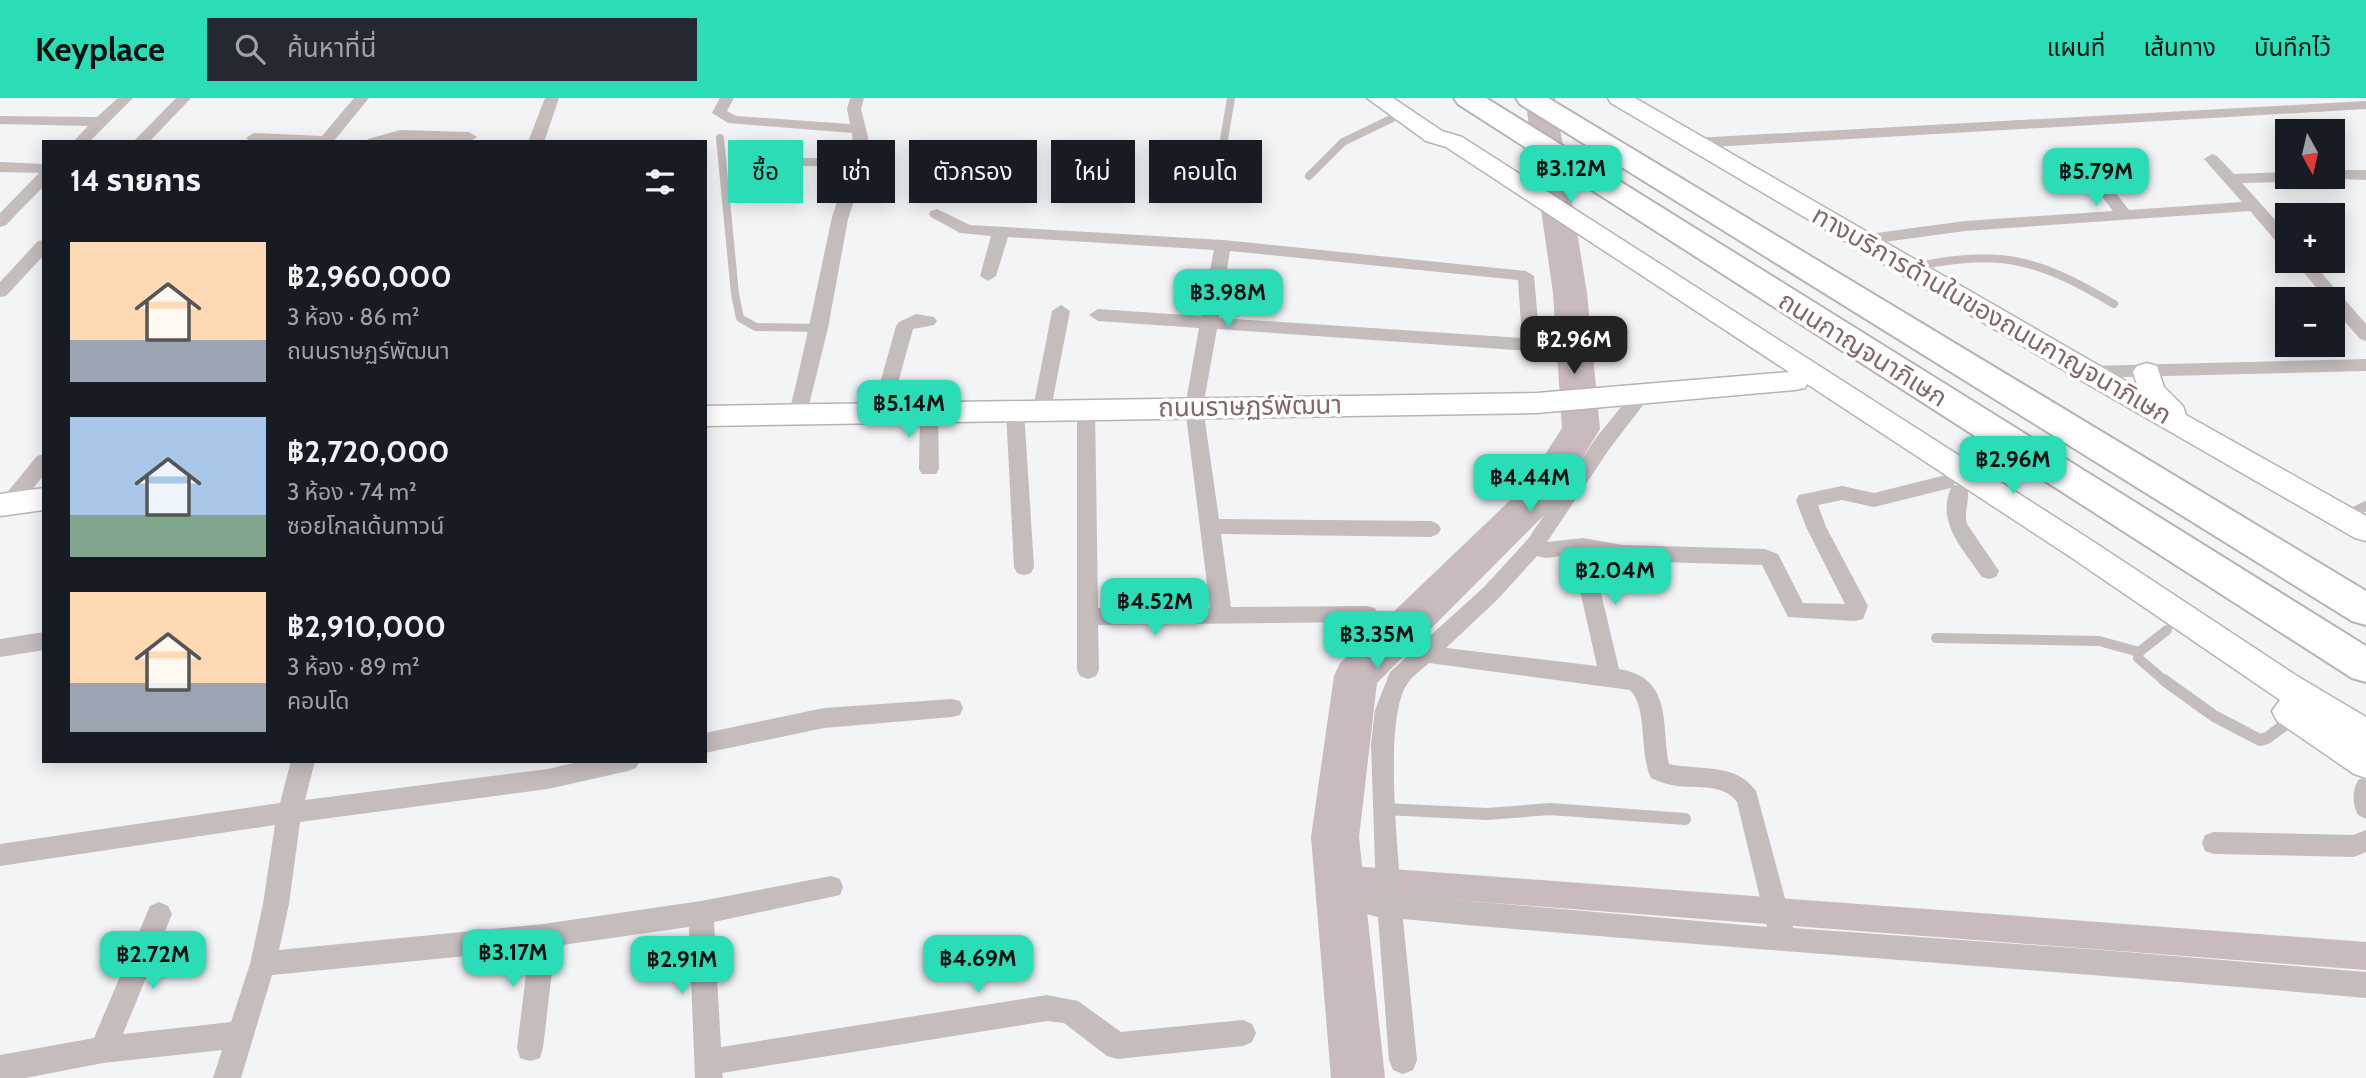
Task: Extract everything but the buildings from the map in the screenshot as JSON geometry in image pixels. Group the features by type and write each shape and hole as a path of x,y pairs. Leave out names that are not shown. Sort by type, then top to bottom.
{"highway":[{"name":"ถนนกาญจนาภิเษก","path":"1466,98 2366,666"},
{"name":"ถนนกาญจนาภิเษก","path":"1529,98 2366,610"}],"main road":[{"path":"1378,98 1434,136 1441,147 1492,173 1638,269 2083,550 2290,701 2366,763"},
{"name":"ทางบริการด้านในของถนนกาญจนาภิเษก","path":"1619,98 2087,372 2359,518"},
{"path":"1638,269 1795,381 2167,630 2366,745"},
{"path":"2087,372 2144,417 2366,548"},
{"path":"2147,372 2147,383 2153,392 2186,426"},
{"name":"ถนนราษฏร์พัฒนา","path":"714,415 1537,403 1795,381"},
{"path":"4,505 42,498"},
{"path":"2290,701 2366,735"}],"street":[{"path":"82,140 126,98"},
{"path":"142,140 184,98"},
{"path":"328,140 362,98"},
{"path":"537,140 552,98"},
{"path":"727,98 719,108 719,113 733,120 858,129"},
{"path":"857,98 854,109 860,140"},
{"path":"1694,144 2366,105"},
{"path":"0,120 101,122"},
{"path":"381,140 400,135 469,137"},
{"path":"254,138 290,140"},
{"path":"2212,159 2275,229"},
{"path":"0,167 42,169"},
{"path":"2345,175 2366,175"},
{"path":"2095,177 2125,215"},
{"path":"2230,179 2275,177"},
{"path":"0,222 42,179"},
{"path":"798,413 845,203"},
{"path":"1861,240 1965,226 2256,206"},
{"path":"937,214 966,229 1223,245 1526,276 1531,345 1098,315"},
{"path":"988,276 1001,232"},
{"path":"1222,615 1194,407 1223,245"},
{"path":"0,292 42,247"},
{"path":"2312,273 2366,335"},
{"path":"1024,567 1028,410 1061,311"},
{"path":"881,412 905,326 910,322 928,321"},
{"path":"2087,372 2366,365"},
{"path":"1403,1060 1381,904 1386,870 1382,758 1390,692 1398,678 1491,593 1533,545 1603,443 1626,397"},
{"path":"1086,408 1088,670"},
{"path":"929,411 929,468"},
{"path":"4,505 42,463"},
{"path":"1533,545 1549,550 1580,547 1623,553 1765,557 1772,560 1796,611 1855,613 1857,606 1816,527 1806,500 1842,493 1874,500 1952,487 1958,526 1989,571"},
{"path":"1210,526 1431,529"},
{"path":"1580,547 1610,677"},
{"path":"1087,617 1367,614"},
{"path":"0,648 42,642"},
{"path":"1425,654 1610,677 1634,682 1643,687 1648,698 1655,759 1659,771 1669,776 1732,780 1742,786 1748,798 1782,935"},
{"path":"707,743 824,718 951,708"},
{"path":"227,1078 263,964 276,904 289,812 302,763"},
{"path":"0,855 289,812 548,779 619,763"},
{"path":"2366,787 2366,808"},
{"path":"2214,843 2354,845 2366,841"},
{"path":"263,964 543,936 701,913 831,887"},
{"path":"1381,904 2366,985"},
{"path":"701,913 709,1070 1047,1008 1069,1010 1117,1046 1243,1033"},
{"path":"103,1050 159,914"},
{"path":"530,1048 543,936"},
{"path":"0,1069 103,1050 242,1034"}],"lane":[{"path":"1224,140 1231,98"},
{"path":"1309,176 1343,142 1401,114"},
{"path":"720,138 735,294 743,323 753,327 819,328"},
{"path":"1909,267 1967,257 2010,260 2061,274 2114,304"},
{"path":"2167,630 2139,652 2138,658 2154,673 2250,737 2260,740 2267,738 2290,701"},
{"path":"1936,638 2099,641 2139,652"},
{"path":"1384,808 1487,814 1550,809 1685,819"}],"waterway":[{"path":"1358,1078 1335,837 1356,676 1539,496 1581,429 1570,293 1540,98"},
{"path":"1339,878 2366,956"}]}
